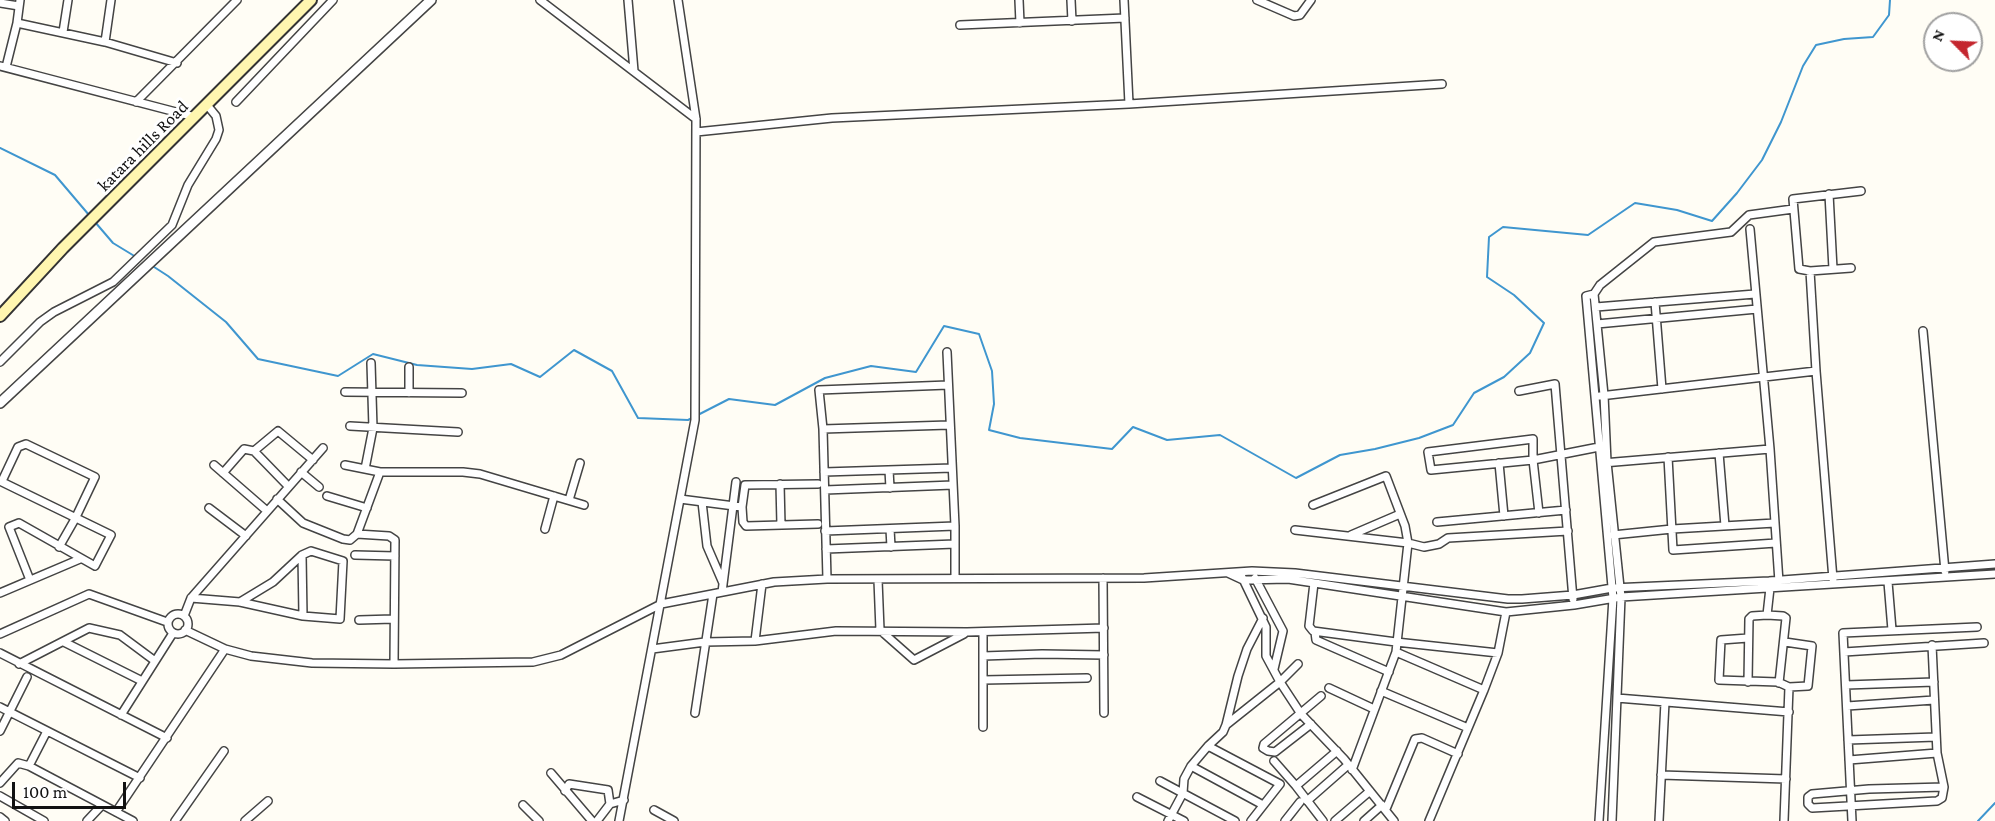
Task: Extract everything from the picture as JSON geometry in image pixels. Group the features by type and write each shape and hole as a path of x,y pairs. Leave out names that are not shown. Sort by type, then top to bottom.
{"main road":[{"name":"katara hills Road","path":"0,316 63,248 310,0"}],"street":[{"path":"63,32 68,0"},
{"path":"105,42 111,0"},
{"path":"136,102 237,0"},
{"path":"236,102 333,0"},
{"path":"0,404 431,0"},
{"path":"540,0 696,119"},
{"path":"628,0 634,71"},
{"path":"619,821 695,416 696,119 678,0"},
{"path":"1019,0 1020,23"},
{"path":"1071,0 1072,21"},
{"path":"1124,0 1129,104"},
{"path":"1257,0 1294,16 1300,15 1311,0"},
{"path":"0,3 20,3 17,23 3,67 195,117"},
{"path":"960,25 1125,18"},
{"path":"17,23 105,42 177,63"},
{"path":"696,132 832,118 1129,104 1442,84"},
{"path":"0,362 40,322 54,312 113,282 171,225 188,185 216,139 219,130 216,116 207,105"},
{"path":"1851,268 1810,271 1799,269 1792,199 1861,191"},
{"path":"1829,194 1833,269"},
{"path":"1604,463 1599,447 1586,296 1594,294 1600,285 1654,242 1731,232 1749,215 1793,209"},
{"path":"1750,229 1770,449 1779,584"},
{"path":"1810,271 1834,585"},
{"path":"1594,294 1604,395 1604,463 1611,536 1612,588 1599,821"},
{"path":"1596,307 1755,294"},
{"path":"1655,302 1662,389"},
{"path":"1597,324 1757,309"},
{"path":"1923,331 1945,576"},
{"path":"947,352 955,526 955,578"},
{"path":"365,469 373,428 371,363"},
{"path":"409,367 409,393"},
{"path":"1595,397 1816,371"},
{"path":"1519,391 1555,384 1574,605"},
{"path":"827,579 823,429 819,390 948,385"},
{"path":"345,392 462,393"},
{"path":"350,426 458,432"},
{"path":"823,429 949,426"},
{"path":"254,451 278,431 313,460"},
{"path":"1539,513 1533,460 1533,439 1428,452 1431,470 1533,460 1599,447"},
{"path":"30,580 9,527 19,524 59,547 80,559 95,566 111,535 75,519 1,481 18,447 26,444 95,477 75,519 59,547"},
{"path":"184,616 174,614 167,622 168,629 180,634 185,630 188,624 184,616 191,598 323,448"},
{"path":"223,473 244,449 254,451 288,486"},
{"path":"1604,463 1770,449"},
{"path":"1719,453 1725,526"},
{"path":"1668,457 1673,550 1776,543"},
{"path":"569,500 580,463"},
{"path":"1499,463 1504,516"},
{"path":"214,465 267,511"},
{"path":"345,465 380,472 474,473 584,505"},
{"path":"824,472 952,468"},
{"path":"889,470 890,488"},
{"path":"301,472 319,487"},
{"path":"277,499 303,523 350,540 357,534 380,472"},
{"path":"1285,821 1303,802 1350,768 1396,652 1408,543 1405,526 1386,476 1313,506"},
{"path":"722,592 736,482"},
{"path":"818,484 745,484 742,507 743,522 746,526 818,524"},
{"path":"780,484 781,525"},
{"path":"825,490 953,485"},
{"path":"327,496 367,508"},
{"path":"545,529 554,496"},
{"path":"680,499 742,507"},
{"path":"702,502 707,546 723,583"},
{"path":"209,508 246,536"},
{"path":"1437,522 1566,510"},
{"path":"1349,536 1400,514"},
{"path":"1611,536 1672,529 1775,523"},
{"path":"825,531 955,526"},
{"path":"890,529 891,547"},
{"path":"1295,530 1408,543 1424,548 1439,544 1448,538 1568,531"},
{"path":"357,534 389,536 395,540 394,664"},
{"path":"1611,536 1621,597 1612,821"},
{"path":"826,549 955,544"},
{"path":"191,598 240,602 303,616 340,619 343,561 311,551 302,555 273,582 240,602"},
{"path":"302,555 303,616"},
{"path":"355,555 394,556"},
{"path":"0,593 80,559"},
{"path":"1228,573 1243,580 1288,579 1506,612 1574,605 1621,597 1770,588 1779,584 1833,575 1995,564"},
{"path":"185,630 225,648 251,656 312,663 533,662 561,655 661,604 762,584 827,579 1144,578 1228,573 1241,570 1295,573 1508,599 1573,595 1620,587 1834,585 1995,574"},
{"path":"1241,570 1243,580 1263,618 1267,632 1266,656 1280,682 1301,714 1371,791 1394,821"},
{"path":"1252,571 1283,635 1274,669"},
{"path":"1103,578 1104,713"},
{"path":"879,580 880,630 914,660 967,633"},
{"path":"1888,582 1892,630"},
{"path":"1314,583 1309,626 1310,630 1315,632 1498,653"},
{"path":"755,641 762,584"},
{"path":"1767,615 1770,588"},
{"path":"0,634 89,594 167,622"},
{"path":"695,713 713,594"},
{"path":"1430,820 1498,653 1506,612"},
{"path":"1748,682 1750,616 1767,615 1785,616 1785,642 1779,683"},
{"path":"1263,618 1281,628"},
{"path":"1169,818 1183,793 1184,779 1191,766 1223,732 1247,649 1263,618"},
{"path":"358,620 393,619"},
{"path":"1852,821 1843,633 1977,627"},
{"path":"19,664 89,628 120,635 154,662"},
{"path":"652,649 705,642 755,641 837,631 967,633 1104,628"},
{"path":"983,632 983,727"},
{"path":"1315,632 1316,640 1389,672"},
{"path":"121,715 173,633"},
{"path":"1748,638 1722,639 1719,680 1779,683 1789,687 1808,686 1812,646 1785,642"},
{"path":"64,642 142,681"},
{"path":"1844,652 1984,643"},
{"path":"1932,645 1937,753 1944,787 1940,800 1812,808 1808,804 1808,798 1812,794 1944,787"},
{"path":"116,812 225,648"},
{"path":"1396,652 1484,690"},
{"path":"0,653 166,738"},
{"path":"983,656 1042,654 1104,656"},
{"path":"1226,725 1280,682 1298,664"},
{"path":"0,731 27,677"},
{"path":"983,680 1087,678"},
{"path":"1846,685 1934,682"},
{"path":"1784,821 1789,687"},
{"path":"1329,688 1374,709"},
{"path":"1381,692 1468,728"},
{"path":"1311,724 1275,752 1268,752 1263,748 1264,744 1321,696"},
{"path":"1617,698 1789,712"},
{"path":"1847,706 1934,700"},
{"path":"1659,821 1665,702"},
{"path":"0,707 140,778"},
{"path":"29,766 47,731"},
{"path":"1848,740 1936,736"},
{"path":"1364,821 1384,807 1415,739 1422,738 1458,754"},
{"path":"1208,746 1280,784 1251,821"},
{"path":"175,821 224,751"},
{"path":"1296,786 1336,751"},
{"path":"1849,760 1937,753"},
{"path":"1274,761 1296,786 1303,802 1323,821"},
{"path":"0,783 18,763 29,766 134,821"},
{"path":"1191,766 1263,805"},
{"path":"551,773 592,821"},
{"path":"1661,775 1786,778"},
{"path":"1160,781 1235,821"},
{"path":"565,791 569,784 608,790 624,800"},
{"path":"608,790 610,804"},
{"path":"1335,821 1371,791"},
{"path":"0,796 44,821"},
{"path":"1137,797 1169,818 1184,821"},
{"path":"597,821 610,804 624,800"},
{"path":"250,820 268,801"},
{"path":"87,821 102,805"},
{"path":"523,805 536,820"},
{"path":"654,810 674,821"},
{"path":"0,817 5,821"}],"waterway":[{"path":"151,265 226,322 258,359 338,376 373,354 417,365 472,369 511,364 540,377 574,350 612,371 638,418 688,420 729,399 775,405 825,378 871,366 916,372 944,326 979,334 992,371 994,404 989,430 1020,438 1112,449 1133,427 1167,440 1220,435 1296,478 1340,455 1419,438 1453,425 1474,393 1504,377 1530,353 1544,323 1514,295 1487,277 1489,237 1503,227 1588,235 1635,203 1677,210 1712,221 1762,160 1781,122 1803,66 1816,45 1844,39 1873,37 1889,15 1890,0"},
{"path":"0,148 55,175 89,215"},
{"path":"95,222 113,243 136,257"},
{"path":"1978,821 1995,803"}]}
